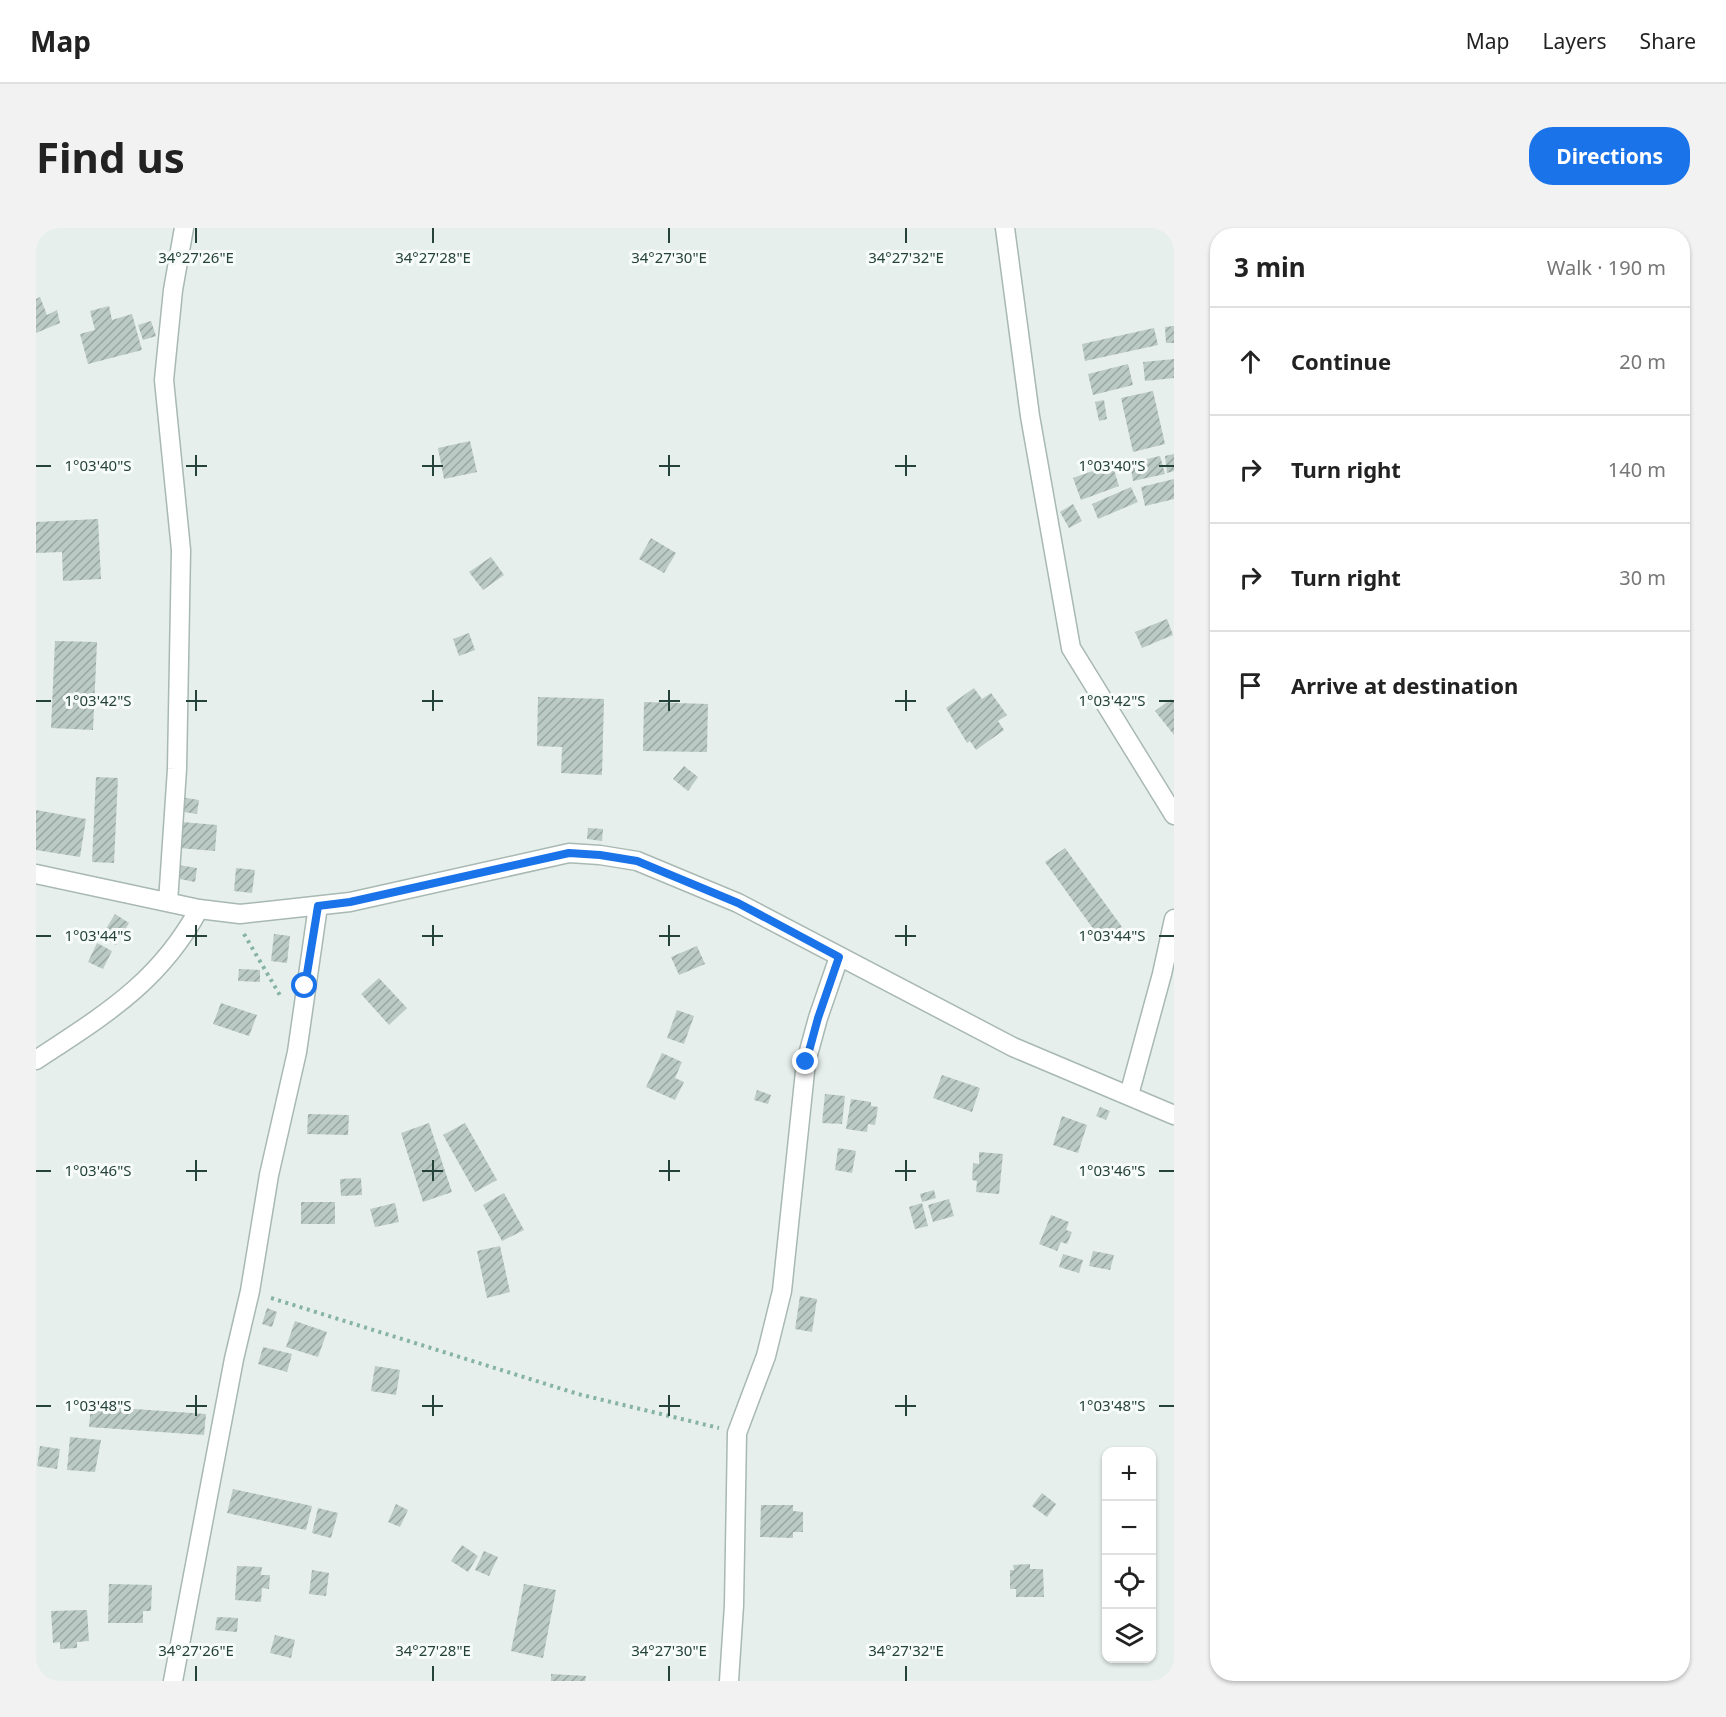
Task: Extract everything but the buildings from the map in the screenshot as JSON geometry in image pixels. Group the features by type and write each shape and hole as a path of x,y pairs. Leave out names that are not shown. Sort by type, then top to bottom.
{"street":[{"path":"168,902 177,769 181,550 164,380 173,290 184,228"},
{"path":"1005,228 1030,416 1071,648 1174,815"},
{"path":"36,874 199,909 240,914 350,902 569,853 637,861 738,903 1013,1047 1174,1115"},
{"path":"173,1681 234,1359 250,1291 269,1175 297,1052 318,906"},
{"path":"36,1060 110,1011 136,990 168,958 199,909"},
{"path":"1129,1095 1162,974 1174,919"},
{"path":"729,1681 737,1432 766,1356 780,1300 806,1062 839,957"}],"path":[{"path":"240,914 244,933 281,995 284,1006"},
{"path":"250,1291 578,1394 737,1432"}],"route":[{"path":"305,986 313,950 318,906 350,902 569,853 600,855 637,861 738,903 839,957 806,1062"}]}
